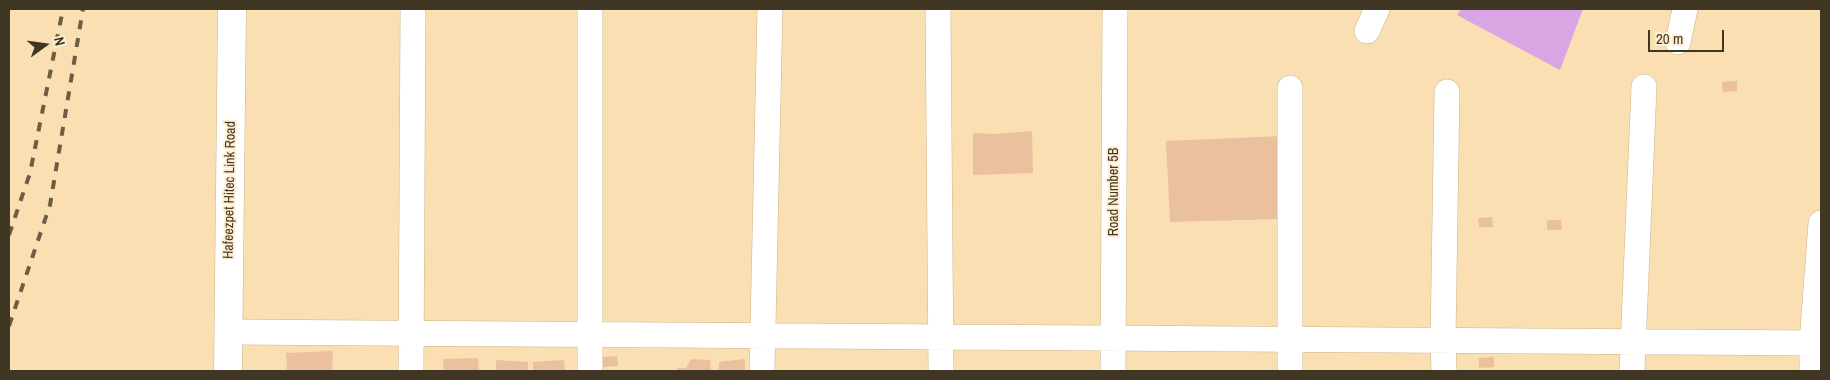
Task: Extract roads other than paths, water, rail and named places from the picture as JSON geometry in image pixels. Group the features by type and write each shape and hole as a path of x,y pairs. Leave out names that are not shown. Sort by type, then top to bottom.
{"main road":[{"name":"Hafeezpet Hitec Link Road","path":"228,371 232,9"}],"street":[{"path":"411,371 413,9"},
{"path":"590,9 590,371"},
{"path":"762,371 770,9"},
{"path":"938,9 941,371"},
{"path":"1678,42 1685,9"},
{"name":"Road Number 5B","path":"1113,371 1115,12"},
{"path":"1632,371 1644,87"},
{"path":"1290,88 1290,371"},
{"path":"1444,371 1448,92"},
{"path":"1812,371 1817,343 1821,223"},
{"path":"228,332 1817,343"}],"railway":[{"path":"9,235 30,173 63,9"},
{"path":"9,326 50,205 83,9"}]}
